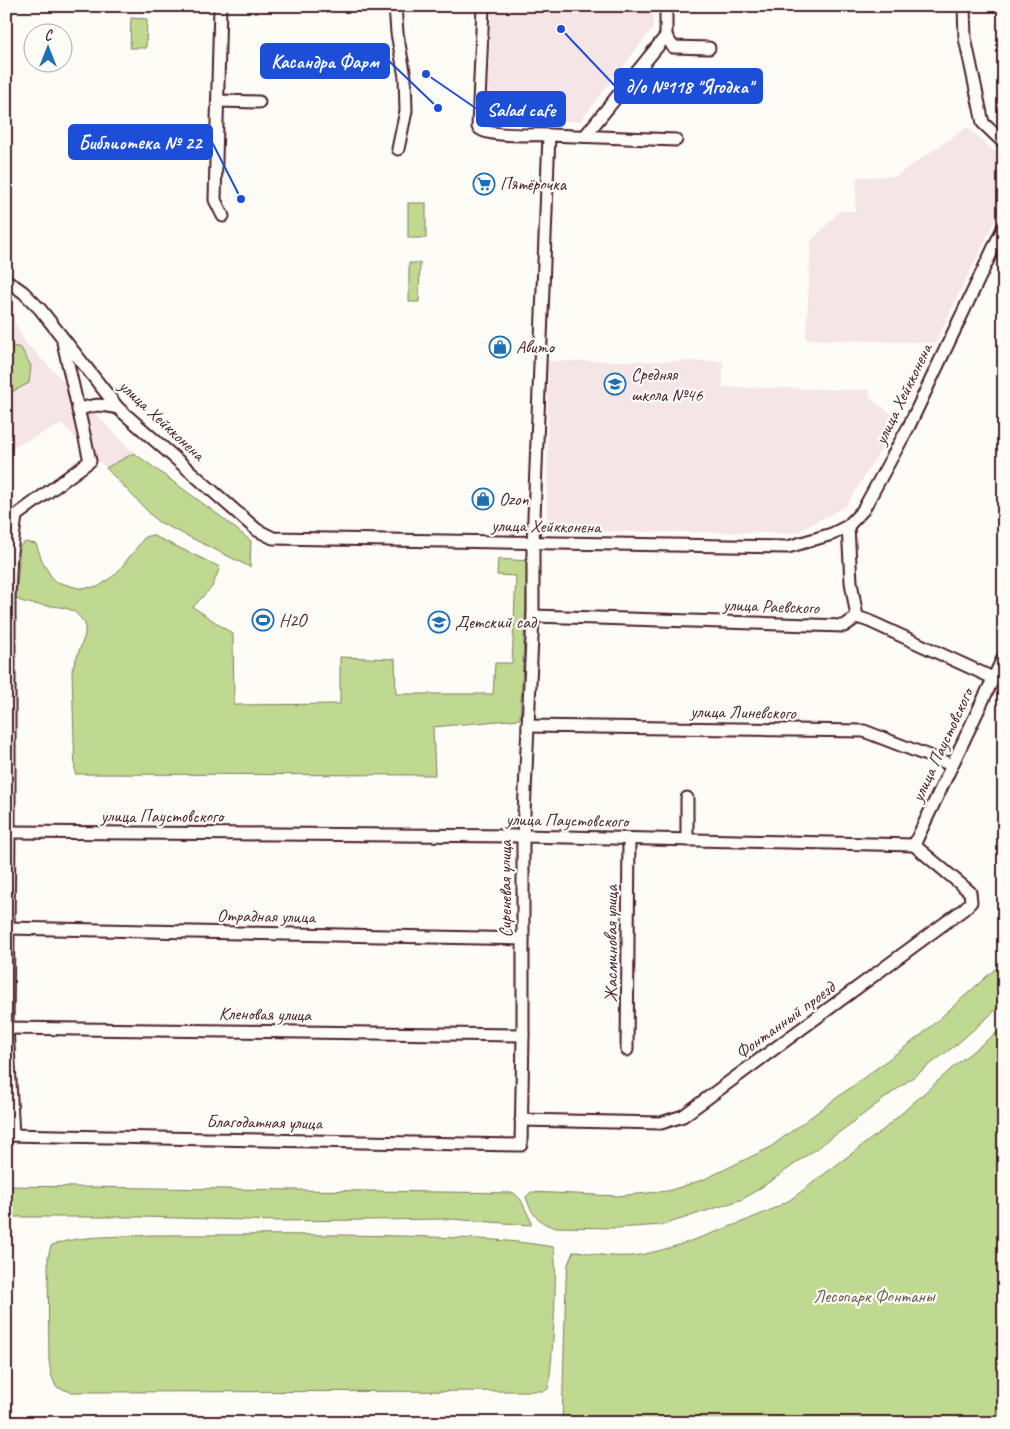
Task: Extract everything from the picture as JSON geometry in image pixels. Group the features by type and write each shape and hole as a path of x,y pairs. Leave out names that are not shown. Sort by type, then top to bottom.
{"street":[{"path":"220,6 215,200 223,216"},
{"path":"395,6 397,33 405,76 406,111 398,150"},
{"path":"482,6 478,126 480,129 489,133 676,140"},
{"path":"666,6 666,36 673,47 708,48"},
{"path":"964,6 965,38 983,123 1004,143"},
{"path":"585,136 666,36"},
{"path":"218,101 259,102"},
{"name":"Сиреневая улица","path":"520,1145 523,1035 523,836 533,616 533,543 549,135"},
{"name":"улица Хейкконена","path":"6,280 23,292 40,309 118,408 257,530 273,538 788,547 832,534 848,526 863,510 909,426 1004,226"},
{"path":"10,1135 7,1028 11,520 90,461 62,339"},
{"path":"78,410 101,404 118,408"},
{"path":"848,526 850,582 857,617 993,678"},
{"name":"улица Раевского","path":"533,616 844,626 857,617"},
{"name":"улица Паустовского","path":"10,832 523,836 914,845 1004,656"},
{"name":"улица Линевского","path":"528,726 864,731 952,765"},
{"path":"687,798 687,840"},
{"name":"Жасминовая улица","path":"627,1050 629,839"},
{"name":"Фонтанный проезд","path":"521,1120 661,1123 684,1116 971,902 970,892 914,845"},
{"name":"Отрадная улица","path":"8,928 523,939"},
{"name":"Кленовая улица","path":"7,1028 523,1035"},
{"name":"Благодатная улица","path":"10,1135 520,1145"}],"shaded area":[{"path":"491,6 653,6 653,28 580,121 488,121"},
{"path":"967,127 1004,160 1004,202 935,343 806,339 811,241 840,211 855,211 857,177 896,176"},
{"path":"6,305 25,342 134,453 106,468 62,424 6,451 6,395 29,383 8,345 6,346"},
{"path":"548,361 723,361 723,387 869,390 871,399 899,420 846,506 796,533 547,531"}],"green space":[{"path":"131,18 147,19 146,48 130,48"},
{"path":"408,203 426,203 426,238 408,238"},
{"path":"409,263 420,263 419,302 409,302"},
{"path":"6,346 21,348 31,366 29,383 6,395"},
{"path":"134,453 251,541 250,567 157,521 106,468"},
{"path":"152,535 220,567 212,587 193,607 233,634 234,705 340,704 340,657 395,659 396,694 493,694 495,663 512,663 516,576 497,575 498,559 528,561 520,719 433,727 435,775 75,774 72,670 85,635 85,623 71,610 30,604 16,599 20,546 25,542 36,544 43,563 54,581 78,588 98,587 116,574 145,537"},
{"path":"1004,961 1004,1003 956,1045 841,1131 743,1199 663,1225 617,1228 553,1227 539,1220 530,1207 526,1197 531,1192 618,1196 668,1191 705,1179 769,1148 920,1036"},
{"name":"Лесопарк Фонтаны","path":"1004,1027 1004,1423 562,1423 566,1281 568,1264 573,1252 618,1256 651,1253 748,1220 790,1200 884,1129 959,1062"},
{"path":"6,1186 514,1193 521,1200 531,1225 450,1219 279,1221 142,1217 6,1217"},
{"path":"151,1235 402,1236 496,1240 553,1247 555,1255 555,1292 548,1389 544,1391 71,1392 56,1387 49,1361 48,1257 51,1246 61,1242 85,1238"}],"place":[{"name":"д/о №118 \"Ягодка\"","path":"561,29"},
{"name":"Salad cafe","path":"426,74"},
{"name":"Касандра Фарм","path":"438,108"},
{"name":"Пятёрочка","path":"484,184"},
{"name":"Библиотека № 22","path":"241,199"},
{"name":"Авито","path":"500,347"},
{"name":"Средняя школа №46","path":"615,384"},
{"name":"Ozon","path":"483,499"},
{"name":"H2O","path":"263,620"},
{"name":"Детский сад","path":"439,622"}]}
